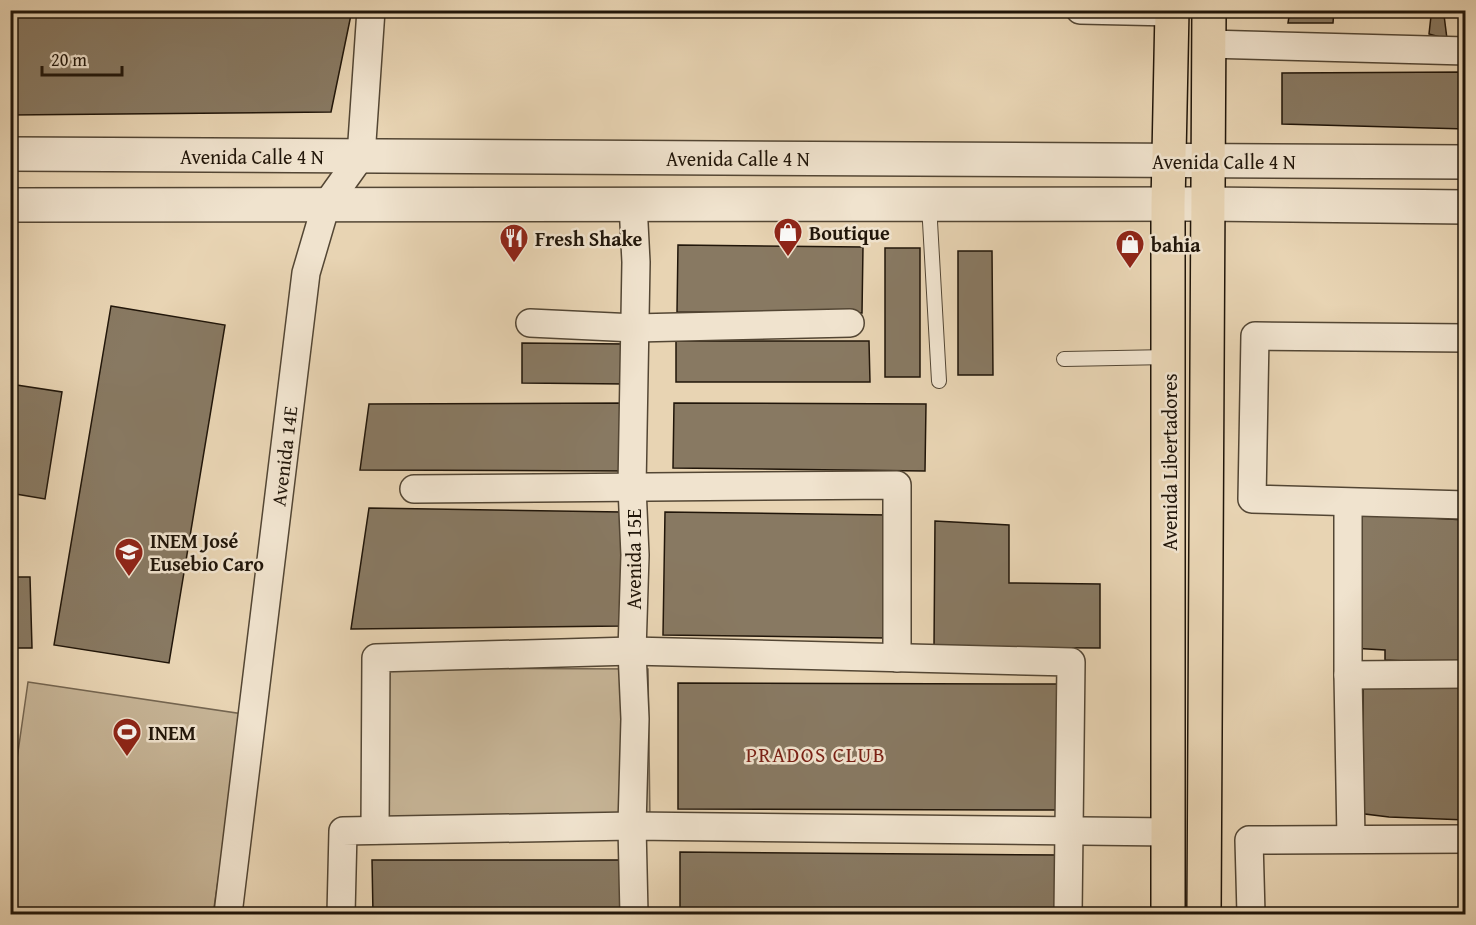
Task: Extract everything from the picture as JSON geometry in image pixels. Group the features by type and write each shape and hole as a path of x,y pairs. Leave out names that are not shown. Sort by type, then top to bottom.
{"main road":[{"name":"Avenida Libertadores","path":"1204,915 1206,204 1209,10"},
{"name":"Avenida Libertadores","path":"1168,915 1170,832 1168,161 1172,11"}],"street":[{"path":"361,156 371,10"},
{"path":"1080,10 1172,11"},
{"path":"1208,44 1466,51"},
{"name":"Avenida Calle 4 N","path":"10,154 1466,162"},
{"name":"Avenida 14E","path":"228,915 306,273 326,205 361,156"},
{"name":"Avenida 15E","path":"633,204 636,262 632,487 635,555 632,651 635,719 632,826 634,915"},
{"path":"10,205 1206,204 1466,207"},
{"path":"530,323 635,328 850,323"},
{"path":"1466,338 1255,336 1252,500 1466,505"},
{"path":"414,489 897,485 897,658"},
{"path":"1348,502 1351,839"},
{"path":"375,830 376,658 632,651 1071,662 1068,915"},
{"path":"1348,675 1466,674"},
{"path":"341,915 343,831 632,826 1170,832"},
{"path":"1251,915 1249,840 1466,839"}],"lane":[{"path":"929,204 939,381"},
{"path":"1064,359 1168,357"}],"shaded area":[{"path":"381,668 648,669 650,821 378,821"},
{"name":"INEM","path":"28,682 243,714 213,914 11,914 11,801"}],"building":[{"path":"10,10 352,10 331,112 10,115"},
{"path":"1290,10 1334,10 1333,23 1288,23"},
{"path":"1444,15 1447,39 1429,34 1431,16"},
{"path":"1466,72 1466,129 1282,124 1282,73"},
{"path":"678,245 863,247 862,313 677,312"},
{"path":"885,248 920,248 920,377 885,377"},
{"path":"958,251 992,251 993,375 958,375"},
{"path":"111,306 225,325 169,663 54,645"},
{"path":"676,341 869,341 870,382 676,382"},
{"path":"522,343 626,344 626,384 522,383"},
{"path":"10,384 62,392 45,499 10,493"},
{"path":"628,403 627,471 360,470 369,404"},
{"path":"674,403 926,404 925,471 673,468"},
{"path":"369,508 621,512 622,626 351,629"},
{"path":"665,512 888,515 887,638 663,635"},
{"path":"1358,514 1466,520 1466,664 1385,660 1385,650 1351,648"},
{"path":"935,521 1009,525 1009,583 1100,584 1100,648 934,647"},
{"path":"10,577 30,577 32,648 10,648"},
{"path":"678,683 1063,684 1063,810 678,809"},
{"path":"1363,684 1466,687 1466,820 1389,817 1357,813 1363,752"},
{"path":"680,852 1061,855 1060,914 680,914"},
{"path":"372,860 623,860 623,914 373,914"}],"place":[{"name":"Boutique","path":"788,258"},
{"name":"Fresh Shake","path":"514,264"},
{"name":"bahia","path":"1130,270"},
{"name":"INEM José Eusebio Caro","path":"129,578"},
{"name":"INEM","path":"127,758"}],"district":[{"name":"PRADOS CLUB","path":"816,754"}]}
